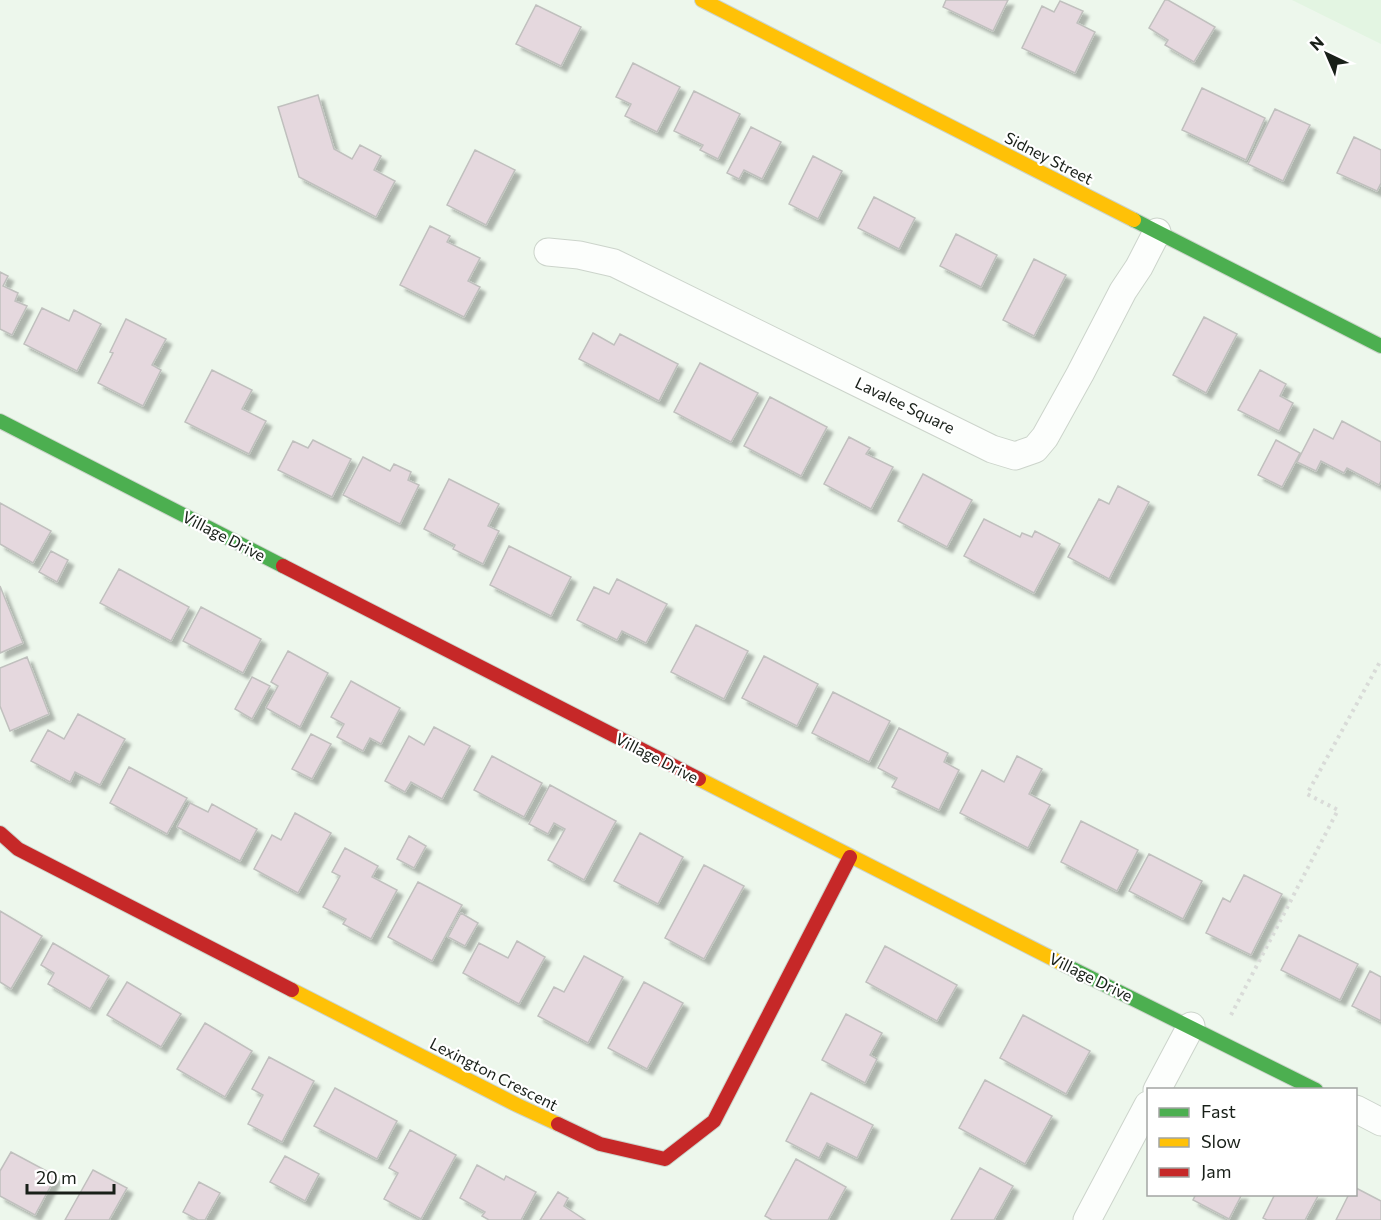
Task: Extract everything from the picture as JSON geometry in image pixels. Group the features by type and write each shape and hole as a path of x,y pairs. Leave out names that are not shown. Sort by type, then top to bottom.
{"street":[{"name":"Sidney Street","path":"702,0 1381,346"},
{"name":"Lavalee Square","path":"548,252 579,255 614,263 992,449 1015,456 1035,449 1045,438 1157,232"},
{"name":"Village Drive","path":"0,421 850,858 1314,1088"},
{"name":"Lexington Crescent","path":"0,833 18,849 29,855 517,1105 600,1144 665,1159 714,1121 850,858"},
{"path":"1158,1088 1191,1026"},
{"path":"1087,1220 1147,1109"},
{"path":"1357,1110 1381,1122"}],"path":[{"path":"1218,1040 1338,810 1307,794 1381,660"}],"shaded area":[{"path":"1292,0 1381,0 1381,44"}],"building":[{"path":"946,0 1008,0 993,31 943,7"},
{"path":"1165,0 1215,27 1194,62 1165,45 1168,40 1149,28"},
{"path":"1060,1 1083,11 1077,23 1095,32 1075,73 1022,48 1042,6 1054,12"},
{"path":"536,5 581,27 561,66 516,44"},
{"path":"633,63 680,87 657,132 625,116 631,104 616,97"},
{"path":"1202,88 1265,118 1246,160 1182,130"},
{"path":"694,91 740,114 718,159 700,150 703,145 674,131"},
{"path":"318,95 334,149 352,159 360,145 381,156 374,170 395,181 376,217 299,177 278,107"},
{"path":"1275,109 1310,125 1283,181 1248,164"},
{"path":"751,127 781,142 762,179 744,170 739,179 727,173"},
{"path":"1354,137 1381,150 1381,183 1377,191 1337,173"},
{"path":"475,150 515,170 486,225 447,205"},
{"path":"813,156 842,171 818,219 789,204"},
{"path":"874,197 915,218 899,249 858,228"},
{"path":"430,226 450,236 447,242 480,258 468,281 480,287 464,317 400,285"},
{"path":"956,234 997,255 981,287 940,266"},
{"path":"1034,259 1066,275 1034,336 1003,320"},
{"path":"0,272 8,276 3,286 18,293 15,301 27,306 12,335 0,329"},
{"path":"42,308 69,321 74,310 101,324 77,371 24,344"},
{"path":"1204,317 1237,334 1206,393 1173,375"},
{"path":"126,319 166,339 152,365 161,370 143,406 98,383"},
{"path":"593,333 614,345 620,334 678,364 659,401 579,359"},
{"path":"700,363 758,393 731,442 674,412"},
{"path":"212,370 252,390 242,409 266,421 249,454 185,422"},
{"path":"1260,370 1286,384 1280,396 1293,403 1279,431 1238,410"},
{"path":"770,397 827,427 801,476 744,446"},
{"path":"1342,421 1381,442 1381,481 1379,485 1347,468 1344,473 1321,461 1316,471 1297,462 1314,429 1333,439"},
{"path":"849,437 870,448 866,454 893,467 871,509 824,484"},
{"path":"313,440 351,459 332,497 278,470 293,441 308,448"},
{"path":"1276,440 1300,453 1282,487 1258,475"},
{"path":"363,457 390,471 394,464 411,472 408,480 419,485 400,524 343,495"},
{"path":"923,474 972,500 947,547 898,521"},
{"path":"449,479 499,504 488,526 499,531 483,564 453,549 455,545 424,529"},
{"path":"1118,486 1149,502 1109,579 1068,557 1099,499 1109,504"},
{"path":"0,503 51,531 33,563 0,544"},
{"path":"984,519 1020,537 1022,533 1032,537 1035,531 1060,544 1034,593 964,556"},
{"path":"509,546 571,577 551,616 490,585"},
{"path":"51,551 68,560 57,582 39,572"},
{"path":"119,569 189,607 171,641 100,603"},
{"path":"617,579 667,604 646,643 622,631 617,640 577,620 594,587 609,594"},
{"path":"0,586 23,643 0,653"},
{"path":"201,607 261,639 243,673 183,641"},
{"path":"696,625 748,651 724,699 671,672"},
{"path":"288,651 328,673 300,727 266,708 278,686 271,682"},
{"path":"764,656 818,684 797,726 742,698"},
{"path":"27,657 49,714 10,731 0,706 0,668"},
{"path":"252,677 270,686 252,719 235,709"},
{"path":"351,681 400,708 381,744 370,738 363,751 337,737 344,724 331,717"},
{"path":"833,692 890,721 869,762 812,733"},
{"path":"78,714 125,739 100,785 75,772 70,782 31,761 48,730 64,739"},
{"path":"434,727 470,746 442,799 411,782 405,792 385,781 409,736 424,745"},
{"path":"899,728 948,753 944,762 959,770 939,810 892,787 897,778 878,768"},
{"path":"311,734 331,744 312,779 292,769"},
{"path":"492,756 542,783 524,817 474,790"},
{"path":"1017,756 1042,769 1029,794 1050,805 1028,848 960,813 982,770 1004,782"},
{"path":"129,767 187,798 167,834 110,803"},
{"path":"550,785 616,821 584,880 548,860 565,829 554,823 548,834 529,824"},
{"path":"190,803 208,812 212,804 257,829 240,861 177,827"},
{"path":"295,813 331,833 298,893 254,869 272,835 281,840"},
{"path":"1081,821 1138,850 1117,891 1061,862"},
{"path":"640,833 683,857 658,904 614,881"},
{"path":"409,836 426,846 414,868 397,859"},
{"path":"345,848 378,866 372,877 397,890 371,939 343,924 346,919 323,907 340,876 332,872"},
{"path":"1149,854 1202,881 1183,919 1129,891"},
{"path":"704,865 744,886 704,959 665,938"},
{"path":"1244,875 1282,894 1251,955 1206,933 1223,898 1230,902"},
{"path":"418,882 462,905 432,961 388,937"},
{"path":"0,911 42,936 11,989 0,982"},
{"path":"461,913 478,923 465,946 448,937"},
{"path":"1299,935 1358,964 1340,1000 1281,970"},
{"path":"517,941 545,957 519,1004 463,973 479,943 508,958"},
{"path":"53,943 109,976 90,1009 48,984 54,973 41,965"},
{"path":"885,946 957,985 937,1021 866,982"},
{"path":"584,956 623,977 588,1043 538,1016 554,987 564,992"},
{"path":"1370,971 1381,977 1381,1021 1352,1006"},
{"path":"127,982 181,1014 161,1047 107,1015"},
{"path":"644,982 683,1003 647,1069 608,1048"},
{"path":"846,1014 882,1033 870,1055 877,1059 865,1083 822,1060"},
{"path":"1023,1015 1090,1051 1066,1094 1000,1058"},
{"path":"205,1023 252,1051 225,1097 177,1069"},
{"path":"269,1057 314,1081 282,1142 248,1124 263,1095 252,1089"},
{"path":"985,1080 1052,1116 1025,1164 959,1128"},
{"path":"335,1088 397,1121 377,1159 314,1126"},
{"path":"811,1093 873,1125 857,1158 827,1143 819,1158 786,1141"},
{"path":"410,1130 456,1155 421,1219 384,1199 398,1173 389,1168"},
{"path":"11,1152 56,1176 35,1215 0,1196 0,1171"},
{"path":"285,1156 319,1174 305,1201 270,1182"},
{"path":"796,1159 846,1187 828,1220 772,1220 765,1216"},
{"path":"477,1165 504,1180 506,1176 536,1192 521,1220 489,1220 482,1216 485,1212 460,1198"},
{"path":"980,1168 1013,1186 994,1220 951,1220"},
{"path":"93,1170 127,1188 109,1220 65,1220"},
{"path":"199,1182 220,1193 205,1220 198,1220 183,1212"},
{"path":"1357,1189 1381,1201 1381,1220 1336,1220 1348,1196 1357,1196"},
{"path":"558,1192 568,1198 564,1206 585,1220 540,1220"},
{"path":"1195,1196 1241,1196 1229,1219 1193,1200"},
{"path":"1274,1196 1318,1196 1305,1220 1267,1220 1263,1218"}],"traffic: fast":[{"path":"1134,220 1381,346"},
{"path":"0,421 283,566"},
{"path":"1065,965 1312,1088"}],"traffic: slow":[{"path":"702,0 1134,220"},
{"path":"699,779 1065,965"},
{"path":"292,990 558,1124"}],"traffic: jam":[{"path":"283,566 699,779"},
{"path":"0,833 18,849 292,990"},
{"path":"558,1124 600,1144 665,1159 714,1121 850,857"}]}
